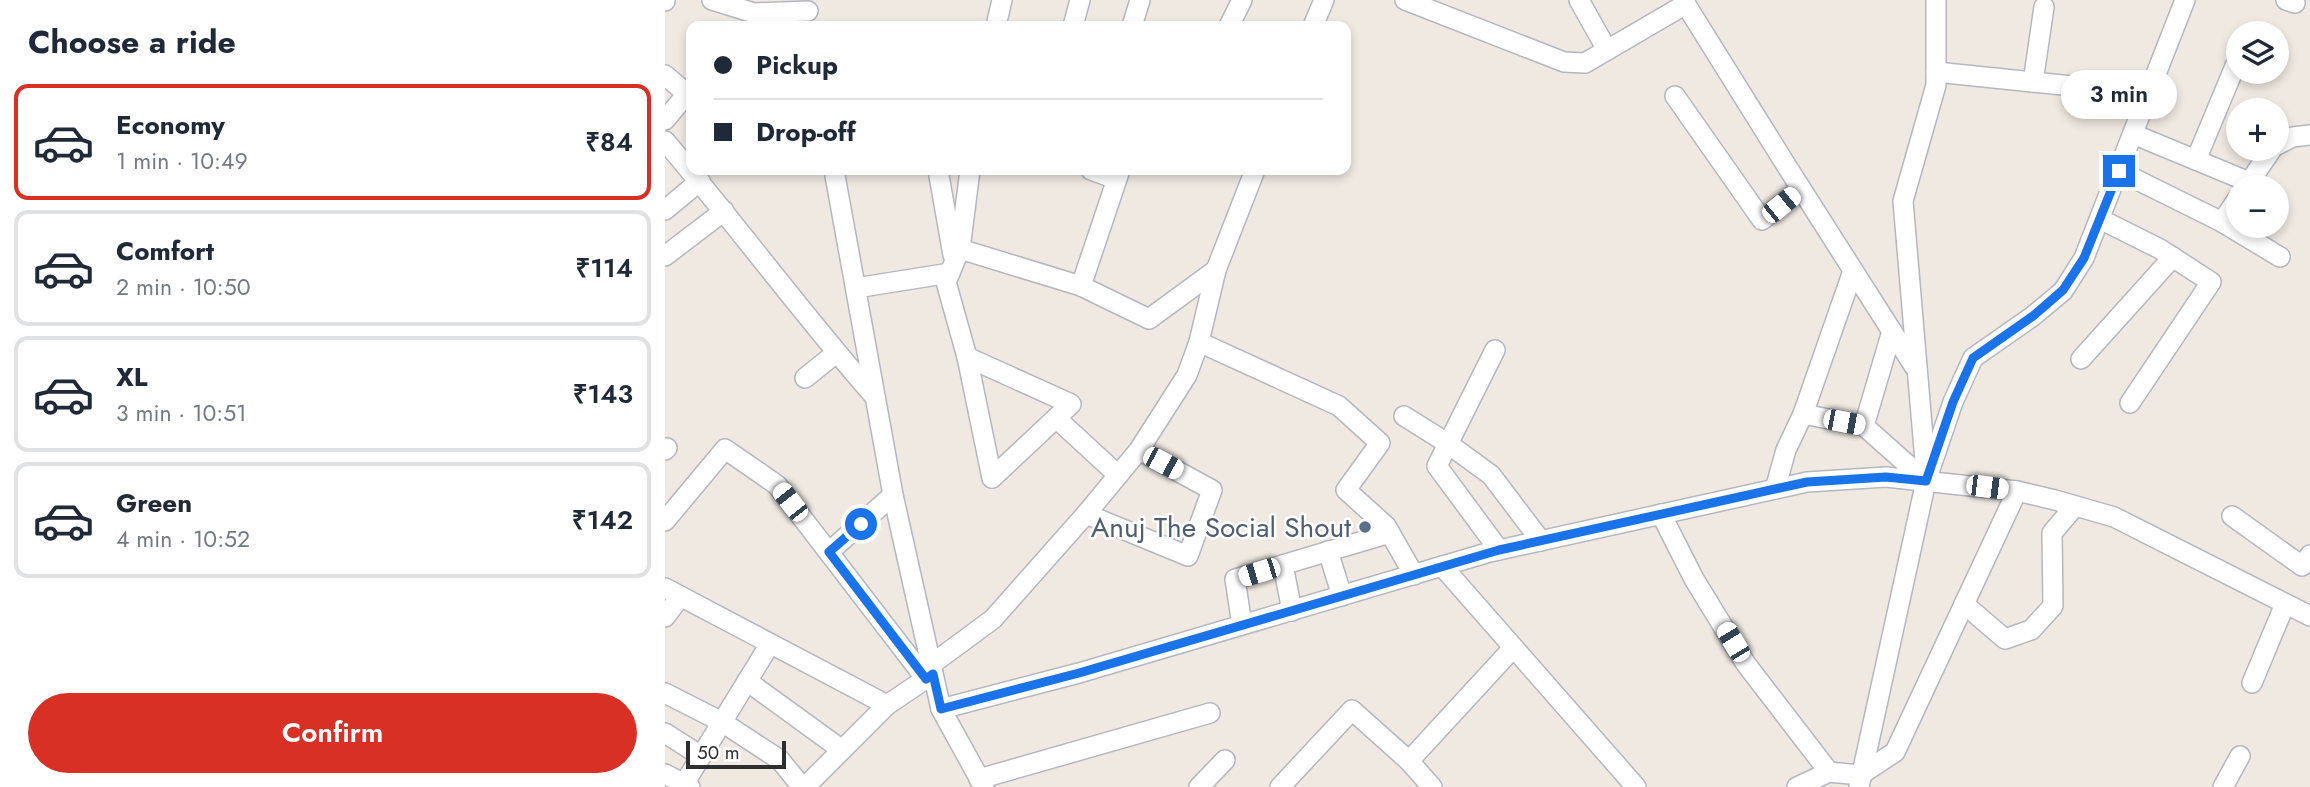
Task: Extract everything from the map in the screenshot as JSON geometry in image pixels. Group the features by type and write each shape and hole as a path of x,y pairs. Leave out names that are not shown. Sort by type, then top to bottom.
{"street":[{"path":"712,0 754,13 808,13"},
{"path":"997,21 1002,0"},
{"path":"1074,21 1080,0"},
{"path":"1134,21 1140,0"},
{"path":"1232,21 1242,0"},
{"path":"1315,21 1324,0"},
{"path":"1405,0 1564,62 1585,63 1685,2 1917,370"},
{"path":"1579,0 1607,50"},
{"path":"1926,481 1903,201 1935,85 1936,0"},
{"path":"1863,783 1926,481 1953,402 1973,358 2033,316 2063,290 2084,258 2186,0"},
{"path":"731,21 733,6"},
{"path":"2033,82 2044,7"},
{"path":"1936,72 2072,86"},
{"path":"665,75 686,89"},
{"path":"2196,160 2228,84"},
{"path":"665,120 686,95"},
{"path":"1675,96 1762,220 1801,189"},
{"path":"2133,134 2196,160 2226,178"},
{"path":"2289,139 2310,135"},
{"path":"665,141 686,165"},
{"path":"2119,171 2222,222 2280,257"},
{"path":"695,175 876,398"},
{"path":"835,175 893,495 930,672 941,709 981,783 1210,713"},
{"path":"939,175 955,262"},
{"path":"967,357 1070,404 992,478 967,357 946,282 955,262 969,175"},
{"path":"1081,286 1118,175"},
{"path":"665,693 722,722 780,760 804,787 887,705 993,619 1139,450 1187,375 1199,342 1216,270 1253,175"},
{"path":"665,210 700,181"},
{"path":"665,256 724,211"},
{"path":"2222,222 2226,216"},
{"path":"2100,219 2160,248 2211,282 2130,403"},
{"path":"2081,359 2173,257"},
{"path":"856,288 955,262 1081,286 1149,319 1216,270"},
{"path":"1775,489 1786,450 1803,414 1853,271"},
{"path":"1864,426 1892,331"},
{"path":"1199,342 1339,406 1380,443 1346,490 1386,526 1414,575"},
{"path":"1495,350 1437,467 1499,550"},
{"path":"806,378 837,353"},
{"path":"1803,414 1864,426 1926,481"},
{"path":"1404,416 1491,475 1541,541"},
{"path":"1056,418 1118,475"},
{"path":"665,520 725,449 777,485 829,552 930,672"},
{"path":"1086,514 1188,555 1212,490 1139,450"},
{"path":"941,709 1079,673 1499,550 1807,482 1886,477 2017,491 2075,506 2114,517 2310,617"},
{"path":"1863,783 1895,752 2017,491"},
{"path":"829,552 893,495"},
{"path":"1964,604 2005,639 2031,630 2053,606 2052,533 2075,506"},
{"path":"1661,514 1694,579 1746,664 1829,772 1863,783"},
{"path":"2232,516 2302,566 2310,555"},
{"path":"1242,625 1235,579 1389,533"},
{"path":"1328,551 1342,596"},
{"path":"1283,565 1292,611"},
{"path":"1442,566 1636,787"},
{"path":"665,617 673,592 887,705"},
{"path":"2252,682 2285,604"},
{"path":"665,774 687,785 701,756 770,644"},
{"path":"1409,761 1513,648"},
{"path":"747,681 842,750"},
{"path":"1280,787 1352,710 1409,761 1432,787"},
{"path":"665,733 701,756"},
{"path":"2223,787 2240,755"},
{"path":"1199,787 1225,760"},
{"path":"1797,787 1829,772"}],"place":[{"name":"Anuj The Social Shout","path":"1365,527"}],"route":[{"path":"861,524 829,552 926,679 933,674 941,709 1079,673 1499,550 1807,482 1886,477 1926,481 1953,402 1973,358 2033,316 2063,290 2084,258 2119,171"}]}
